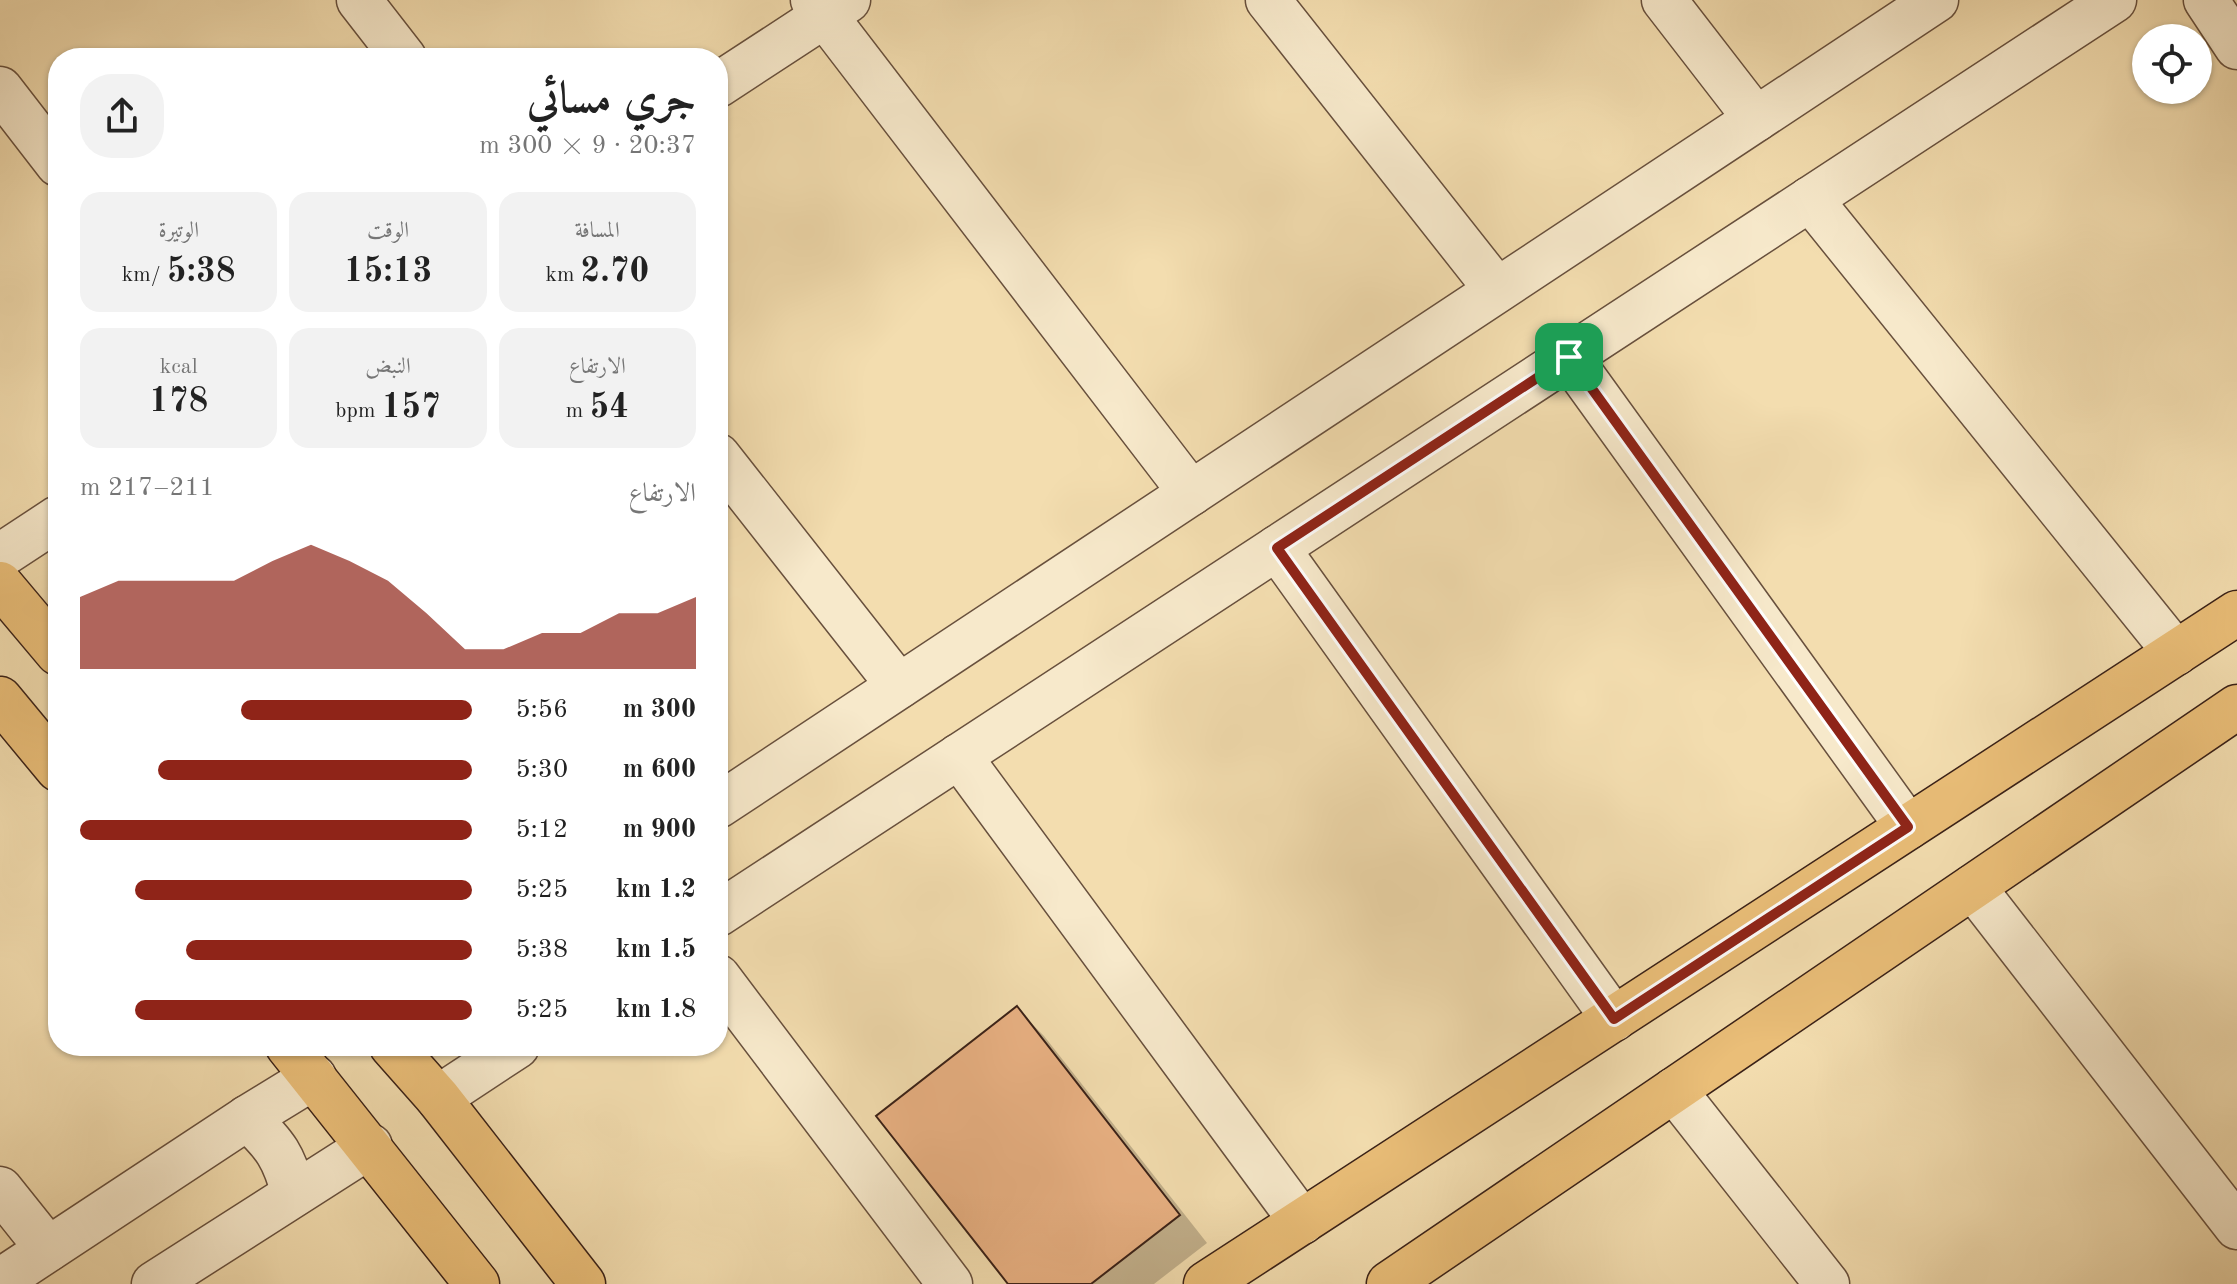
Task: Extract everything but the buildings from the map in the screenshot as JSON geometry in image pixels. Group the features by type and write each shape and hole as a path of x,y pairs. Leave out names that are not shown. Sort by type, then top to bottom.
{"main road":[{"path":"0,584 48,641"},
{"path":"1206,1284 2237,613"},
{"path":"0,699 48,757"},
{"path":"1389,1284 2237,707"},
{"path":"401,1056 438,1098 583,1284"},
{"path":"301,1062 477,1284"}],"street":[{"path":"359,0 396,48"},
{"path":"1268,0 1497,290"},
{"path":"1664,0 1756,119"},
{"path":"728,799 1936,0"},
{"path":"728,907 2114,0"},
{"path":"2206,0 2237,47"},
{"path":"728,78 828,5 1191,493"},
{"path":"0,89 48,151"},
{"path":"1810,199 2176,653"},
{"path":"1569,357 1908,827"},
{"path":"728,469 899,686"},
{"path":"0,556 48,525"},
{"path":"1277,548 1614,1019"},
{"path":"959,756 1302,1222"},
{"path":"1973,887 2237,1227"},
{"path":"728,990 950,1284"},
{"path":"438,1098 502,1056"},
{"path":"0,1281 247,1118 301,1062"},
{"path":"1674,1090 1827,1284"},
{"path":"247,1118 272,1141 286,1166 294,1194"},
{"path":"154,1284 370,1146"},
{"path":"0,1189 48,1249"}],"route":[{"path":"1569,357 1908,827 1614,1019 1277,548 1569,357"}]}
